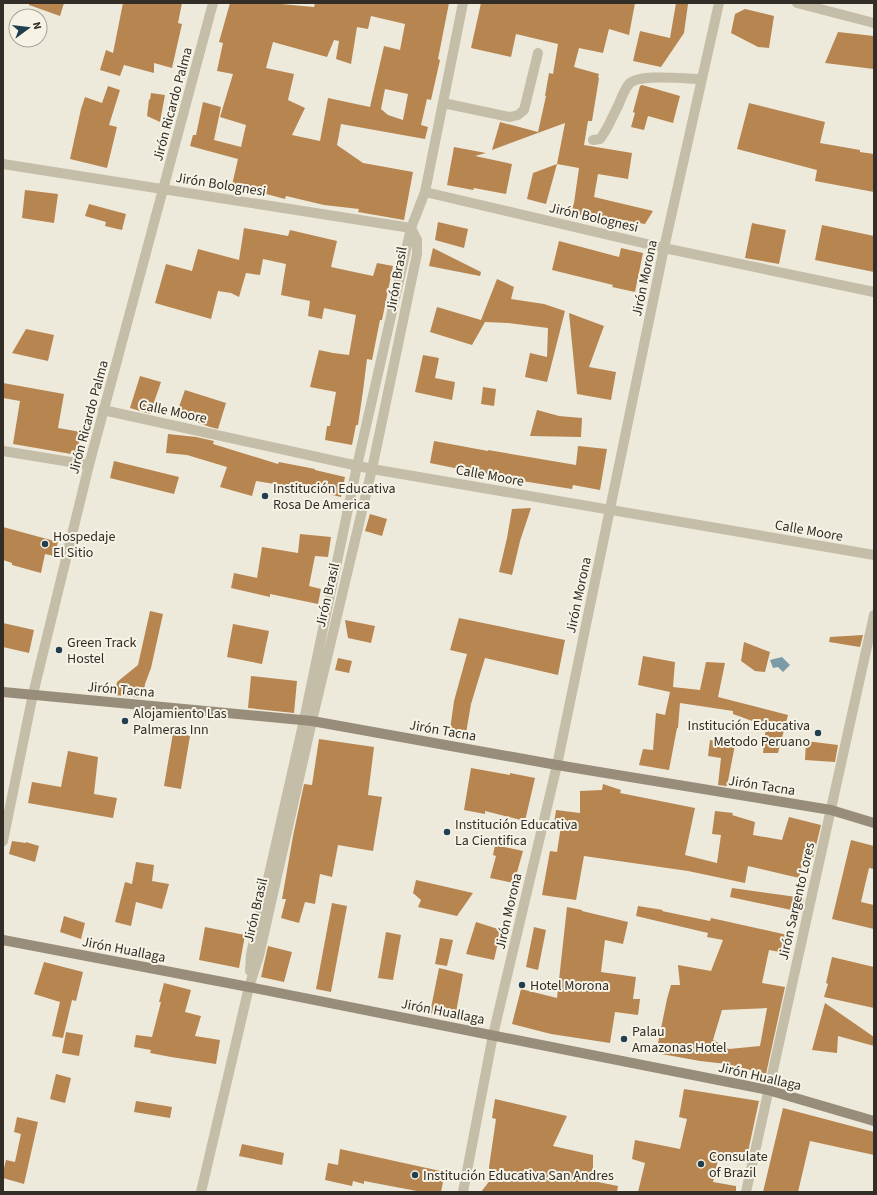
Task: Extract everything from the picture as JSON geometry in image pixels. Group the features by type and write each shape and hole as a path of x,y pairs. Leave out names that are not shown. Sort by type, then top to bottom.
{"main road":[{"name":"Jirón Tacna","path":"3,692 308,720 557,765 831,810 874,823"},
{"name":"Jirón Huallaga","path":"3,940 768,1090 874,1121"}],"street":[{"name":"Jirón Ricardo Palma","path":"3,841 32,694 89,465 213,3"},
{"name":"Jirón Brasil","path":"201,1192 248,987 259,956 308,720 344,587 372,469 417,254 416,240 411,228 425,192 463,3"},
{"name":"Jirón Morona","path":"463,1192 493,1036 557,765 664,248 719,3"},
{"path":"797,3 874,23"},
{"path":"443,104 510,117 518,115 524,110 538,53"},
{"path":"593,140 600,139 606,131 630,83 636,79 702,79"},
{"name":"Jirón Bolognesi","path":"3,164 411,228"},
{"name":"Jirón Bolognesi","path":"425,192 664,248 874,292"},
{"path":"308,720 332,584 411,228"},
{"name":"Calle Moore","path":"103,410 372,469 874,555"},
{"path":"3,452 89,465"},
{"path":"332,584 344,587"},
{"name":"Jirón Sargento Lores","path":"746,1192 874,615"}],"water":[{"path":"782,657 790,665 783,672 778,667 773,668 770,660"}],"building":[{"path":"29,3 64,3 60,16 48,12 48,8 37,8 29,5"},
{"path":"123,3 182,3 178,23 182,24 172,68 154,63 154,73 124,65 120,76 100,70 106,50 113,53"},
{"path":"230,3 281,3 314,7 315,3 449,3 438,59 440,60 431,100 427,99 421,125 428,127 425,139 341,124 337,145 363,163 413,172 404,220 358,212 359,209 324,205 286,196 285,199 232,185 238,159 190,146 193,135 196,135 203,102 221,107 214,140 241,147 246,125 220,117 233,74 217,71 223,43 219,42","holes":["371,16 405,24 400,50 384,46 370,107 328,98 320,141 292,135 305,108 288,100 294,74 266,68 273,42 327,57 334,40 339,41 336,59 351,64 357,27 368,29","385,89 408,94 403,120 388,115 381,109"]},
{"path":"481,3 635,3 629,35 609,29 603,53 579,48 574,67 599,74 592,121 588,121 584,145 632,153 628,179 598,174 594,197 653,211 645,224 585,213 584,216 571,212 574,203 579,168 557,164 565,123 492,150 500,122 538,132 546,96 549,73 553,74 558,44 516,34 511,57 471,48"},
{"path":"676,3 688,4 684,33 661,67 633,61 640,31 670,38"},
{"path":"745,9 774,16 769,48 758,47 731,33 735,14"},
{"path":"838,32 874,36 874,69 825,63"},
{"path":"642,85 680,96 673,123 648,116 644,130 631,127 635,113 633,112 640,86"},
{"path":"108,86 120,90 109,125 117,127 107,168 70,159 85,97 102,103"},
{"path":"151,93 165,95 160,122 147,116"},
{"path":"749,103 825,122 820,143 874,154 874,192 815,181 817,170 737,149"},
{"path":"454,147 486,153 475,156 512,164 506,194 447,185"},
{"path":"557,164 546,204 527,199 533,173"},
{"path":"25,190 58,194 54,223 22,218"},
{"path":"89,204 126,214 122,230 105,226 106,222 85,216"},
{"path":"438,222 468,229 464,248 435,240"},
{"path":"752,223 786,230 779,264 745,258"},
{"path":"822,225 874,236 874,272 815,260"},
{"path":"244,228 288,236 290,230 337,241 331,267 373,276 377,263 393,266 372,360 367,359 358,425 356,425 352,445 325,440 327,426 330,426 336,392 310,387 319,350 349,355 356,315 324,308 322,319 308,316 310,301 281,295 286,264 263,259 260,275 246,273 239,297 231,293 218,291 211,319 155,303 166,264 192,271 198,249 239,260"},
{"path":"559,241 619,257 621,248 643,253 635,292 552,270"},
{"path":"433,248 481,272 480,276 429,266"},
{"path":"497,279 514,287 511,299 544,304 565,311 547,382 525,377 530,353 547,357 548,328 485,322 472,345 430,332 437,307 481,320"},
{"path":"569,313 604,326 589,367 616,372 611,400 577,394"},
{"path":"26,329 54,335 48,361 12,353"},
{"path":"423,355 439,358 435,378 455,382 452,400 415,392"},
{"path":"140,376 161,382 150,414 130,408"},
{"path":"3,383 64,394 58,428 81,432 77,455 13,444 20,401 3,398"},
{"path":"483,387 496,389 494,406 481,404"},
{"path":"185,390 226,403 218,429 176,415"},
{"path":"537,410 559,416 582,418 581,437 530,436"},
{"path":"168,434 196,437 214,441 213,444 278,464 279,462 345,477 341,497 306,489 256,481 252,496 220,487 227,467 187,455 166,453"},
{"path":"434,441 576,465 578,446 607,449 600,490 573,485 572,489 516,480 430,463"},
{"path":"114,461 179,477 174,494 110,478"},
{"path":"531,508 520,541 512,575 499,572 512,509"},
{"path":"370,514 387,519 382,536 365,531"},
{"path":"3,527 58,542 54,556 45,554 41,573 12,565 12,563 3,560"},
{"path":"300,534 331,537 328,557 315,556 309,586 321,589 318,604 270,594 270,597 231,588 234,573 257,578 262,547 298,553"},
{"path":"150,611 163,614 151,668 145,684 143,698 115,695 117,682 138,665"},
{"path":"459,618 565,640 558,675 485,658 471,704 465,739 449,737 454,701 467,654 450,650"},
{"path":"345,620 375,626 371,643 348,638"},
{"path":"3,623 34,630 29,653 3,647"},
{"path":"233,624 269,631 262,664 227,657"},
{"path":"863,635 860,647 829,642 830,637"},
{"path":"744,642 770,652 765,672 755,671 741,661"},
{"path":"643,656 675,662 673,687 700,690 706,662 725,663 718,697 788,715 778,753 763,753 766,726 733,714 733,711 680,703 678,728 669,770 639,765 643,749 653,750 656,713 665,715 670,692 638,685"},
{"path":"338,658 352,661 349,673 335,670"},
{"path":"251,676 297,681 294,713 248,708"},
{"path":"173,733 190,736 181,789 164,786"},
{"path":"319,739 374,747 368,795 382,797 373,851 338,845 332,877 320,874 315,904 305,902 299,923 281,918 286,899 282,899 304,784 312,785"},
{"path":"710,740 735,745 727,786 718,785 721,758 708,756"},
{"path":"806,741 838,745 835,762 805,760"},
{"path":"68,751 98,757 94,794 117,798 113,818 28,803 32,782 61,787"},
{"path":"471,768 535,778 525,821 485,811 485,814 464,810"},
{"path":"603,784 621,790 620,793 695,808 685,855 717,863 721,835 712,834 715,811 733,813 732,815 755,822 753,835 782,840 789,817 821,825 813,858 804,856 799,878 748,866 745,883 688,871 584,856 576,900 542,895 550,851 557,852 561,826 554,824 556,810 580,813 580,791 602,790"},
{"path":"851,840 874,846 874,869 869,868 861,902 874,905 874,929 832,919"},
{"path":"12,841 26,842 39,846 35,862 9,854"},
{"path":"495,845 523,851 514,883 490,878 496,856 493,855"},
{"path":"136,862 154,865 152,881 169,884 162,909 136,902 131,926 115,922 125,882 132,884"},
{"path":"416,880 473,893 457,916 418,907 421,900 413,893"},
{"path":"732,888 804,898 801,912 730,897"},
{"path":"332,903 347,906 331,992 316,989"},
{"path":"638,906 710,921 711,918 792,936 785,953 769,950 762,983 785,987 766,1074 727,1064 656,1053 671,985 680,985 678,965 711,971 723,940 707,937 708,933 636,916","holes":["767,1008 760,1046 729,1049 713,1040 722,1010"]},
{"path":"567,907 628,922 623,944 605,940 601,972 636,977 633,999 640,999 638,1015 615,1012 610,1043 551,1034 512,1024 521,989 557,998"},
{"path":"64,916 85,923 81,939 60,932"},
{"path":"476,922 501,930 494,960 466,954"},
{"path":"205,927 245,935 239,968 199,960"},
{"path":"534,927 546,930 538,970 526,967"},
{"path":"386,932 401,935 393,980 378,978"},
{"path":"440,938 453,940 447,966 435,964"},
{"path":"268,946 292,952 284,982 261,977"},
{"path":"832,957 874,967 874,1008 824,997 828,984 826,983"},
{"path":"44,962 83,972 76,1001 72,1000 63,1038 52,1036 60,1002 34,994"},
{"path":"439,968 463,974 455,1018 430,1013"},
{"path":"164,983 191,990 185,1012 201,1016 195,1036 220,1040 216,1064 150,1053 151,1050 134,1047 136,1035 152,1037"},
{"path":"825,1003 874,1037 874,1046 838,1036 837,1053 812,1050"},
{"path":"66,1032 83,1035 79,1056 62,1053"},
{"path":"56,1074 71,1078 65,1103 50,1099"},
{"path":"684,1089 759,1101 746,1161 719,1155 713,1182 736,1186 736,1192 638,1192 645,1163 632,1159 635,1140 680,1149 687,1119 679,1117"},
{"path":"495,1099 567,1116 553,1146 593,1155 593,1181 618,1186 617,1192 481,1192 491,1179 489,1167 496,1119 492,1118"},
{"path":"136,1101 172,1107 170,1118 134,1112"},
{"path":"783,1108 874,1132 874,1155 810,1141 798,1192 763,1192"},
{"path":"17,1117 38,1122 24,1184 3,1178 6,1160 15,1162 21,1134 14,1132"},
{"path":"242,1144 284,1153 282,1165 239,1156"},
{"path":"340,1149 445,1172 441,1192 422,1192 364,1181 364,1184 353,1181 352,1186 325,1180 328,1163 338,1165"}],"place":[{"name":"Institución Educativa Rosa De America","path":"265,496"},
{"name":"Hospedaje El Sitio","path":"45,544"},
{"name":"Green Track Hostel","path":"59,650"},
{"name":"Alojamiento Las Palmeras Inn","path":"125,721"},
{"name":"Institución Educativa Metodo Peruano","path":"818,733"},
{"name":"Institución Educativa La Cientifica","path":"447,832"},
{"name":"Hotel Morona","path":"522,985"},
{"name":"Palau Amazonas Hotel","path":"624,1039"},
{"name":"Consulate of Brazil","path":"701,1164"},
{"name":"Institución Educativa San Andres","path":"415,1175"}]}
